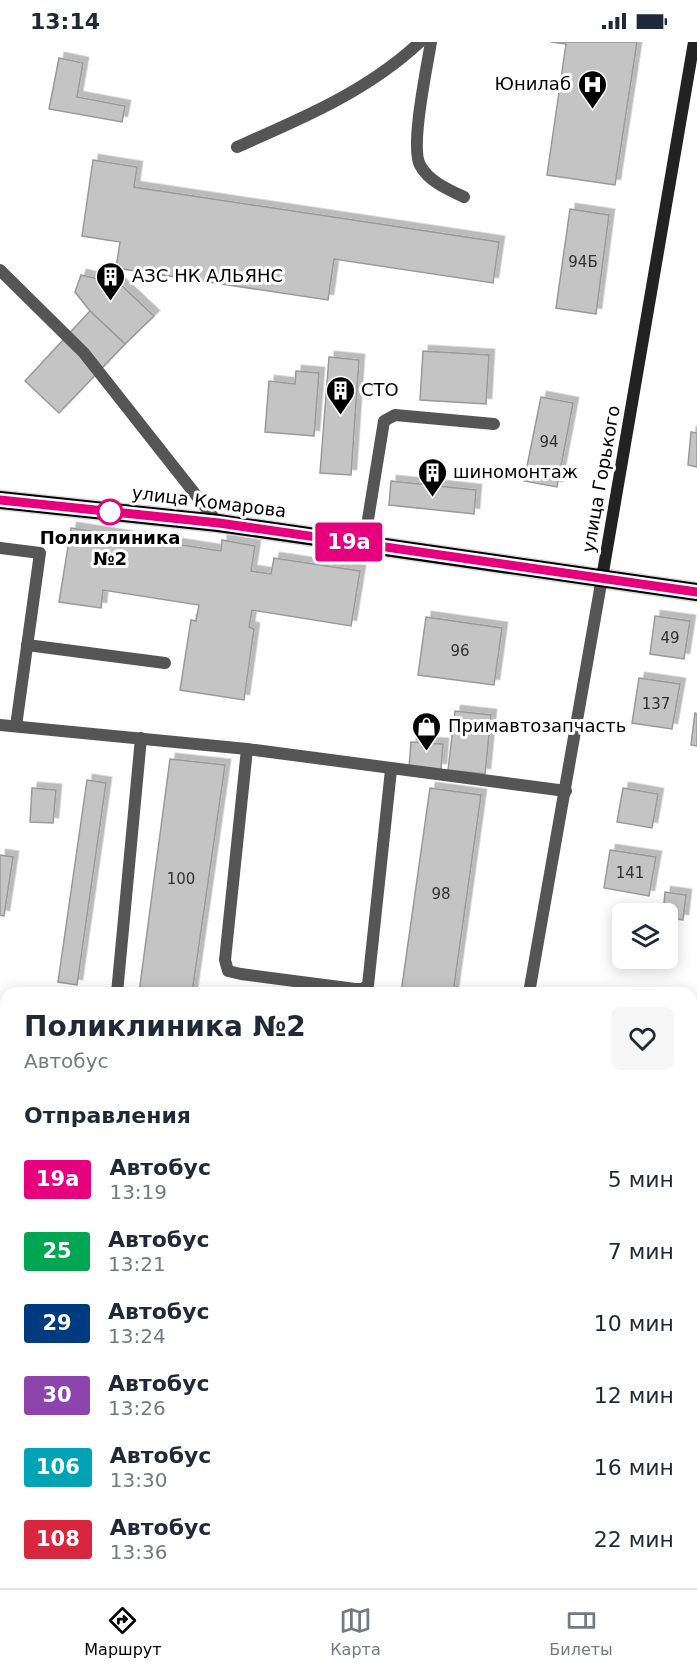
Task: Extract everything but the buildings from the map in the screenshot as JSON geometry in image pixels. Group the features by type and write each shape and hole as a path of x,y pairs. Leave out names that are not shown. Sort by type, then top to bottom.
{"highway":[{"name":"улица Комарова","path":"0,500 219,523 697,592"}],"main road":[{"name":"улица Горького","path":"602,578 694,42"}],"street":[{"path":"237,147 309,116 369,81 420,42"},
{"path":"430,42 415,152 425,173 444,188 464,197"},
{"path":"0,270 84,352 219,523"},
{"path":"364,544 384,421 395,416 494,424"},
{"path":"0,548 40,553 16,726"},
{"name":"улица Горького","path":"530,987 602,578"},
{"path":"27,645 165,663"},
{"path":"0,725 247,749 391,770 566,791"},
{"path":"118,987 141,738"},
{"path":"247,749 225,960 228,971 340,987"},
{"path":"366,987 368,985 391,770"}],"bus line":[{"name":"19а","path":"0,500 219,523 697,592"}],"place":[{"name":"Юнилаб","path":"592,110"},
{"name":"АЗС НК АЛЬЯНС","path":"111,302"},
{"name":"СТО","path":"340,416"},
{"name":"шиномонтаж","path":"432,498"},
{"name":"Поликлиника №2","path":"110,512"},
{"name":"Примавтозапчасть","path":"427,752"}]}
